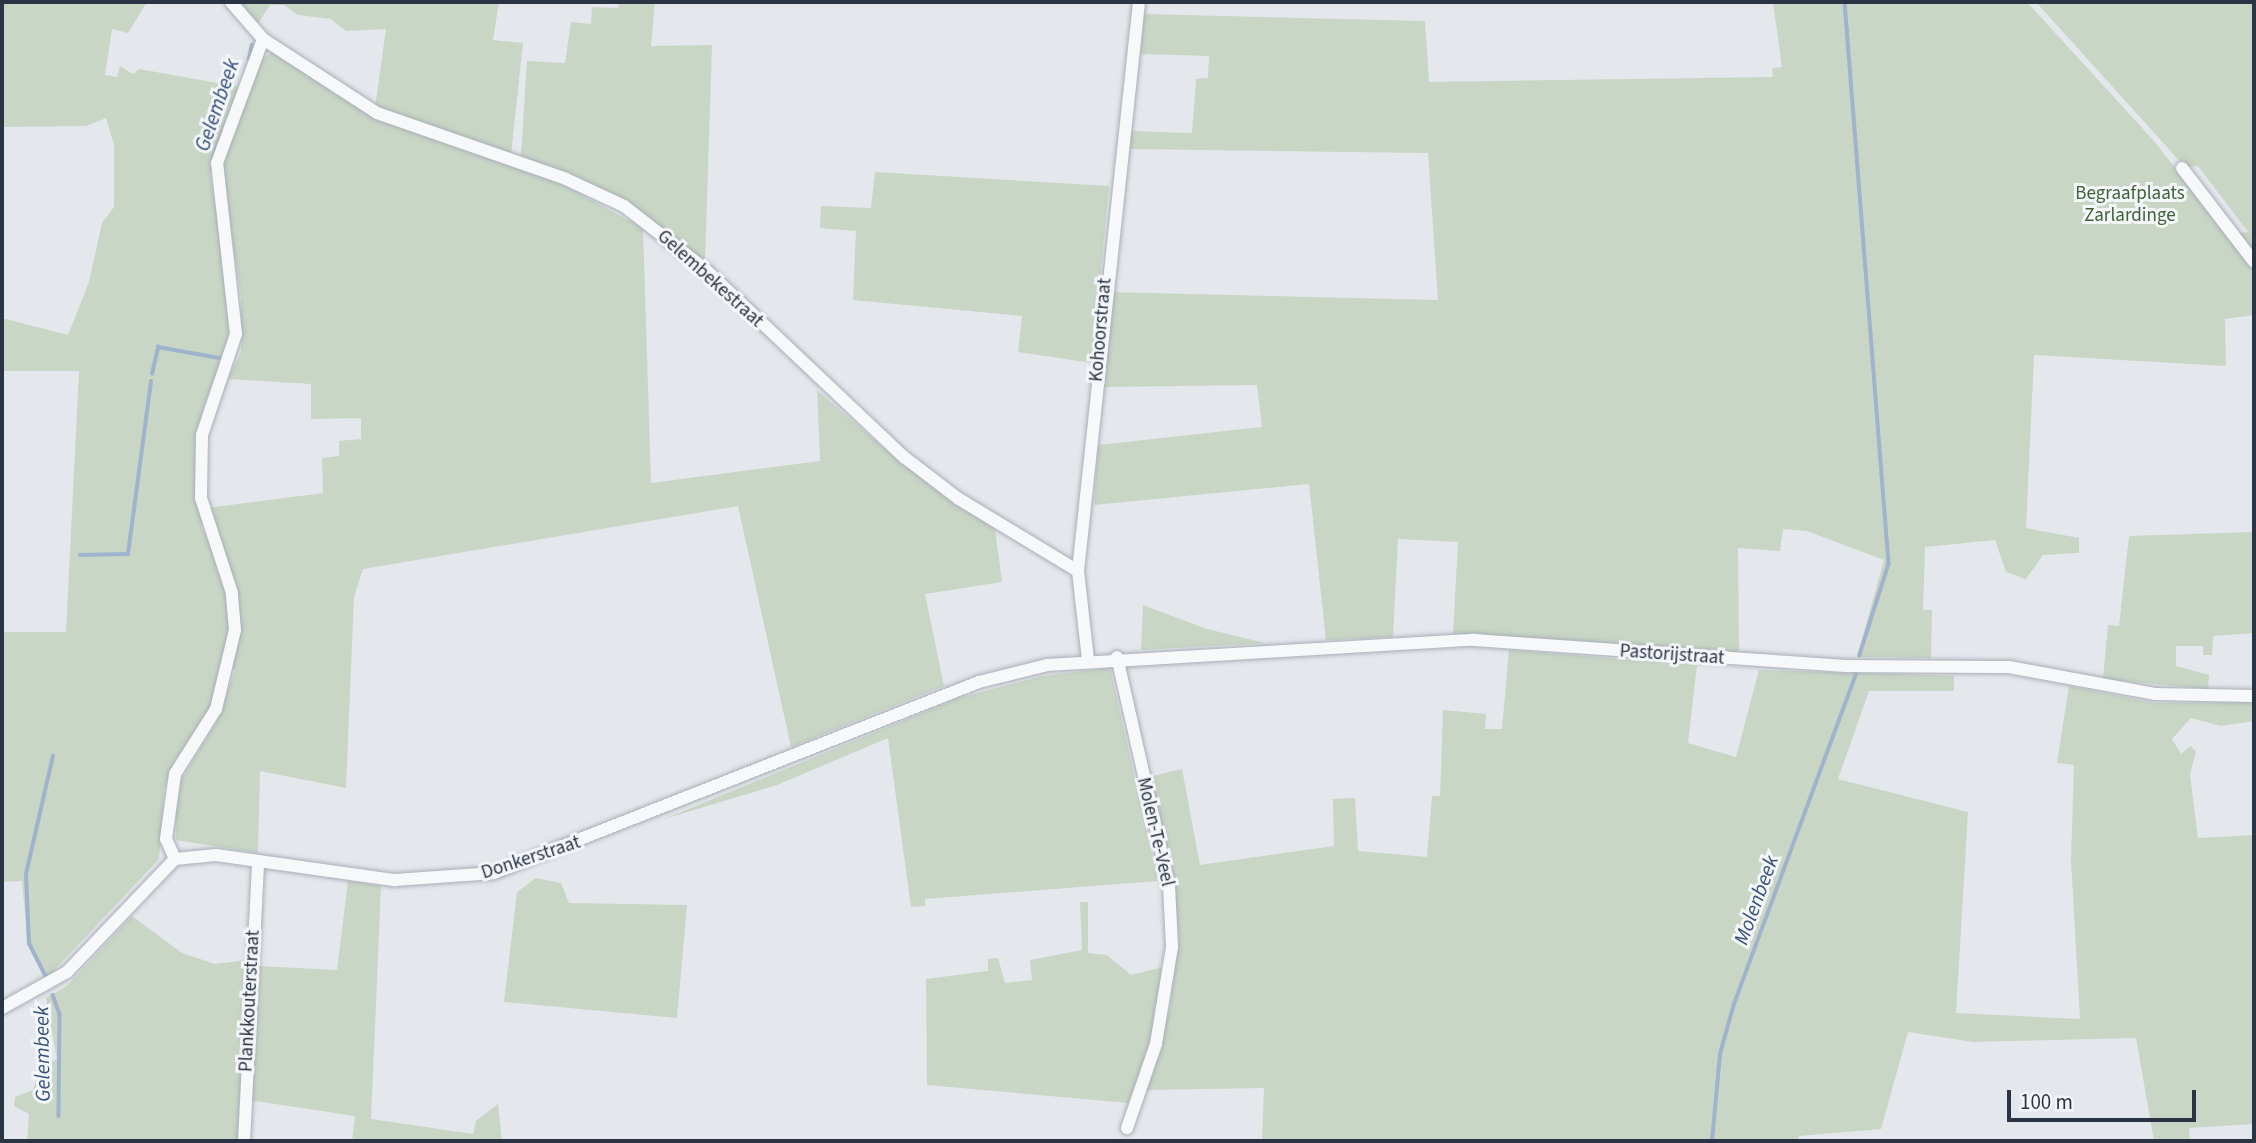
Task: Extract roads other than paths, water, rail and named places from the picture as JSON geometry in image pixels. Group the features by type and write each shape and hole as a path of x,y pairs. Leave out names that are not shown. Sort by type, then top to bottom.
{"street":[{"name":"Gelembekestraat","path":"231,2 264,38 377,113 566,179 624,206 705,269 904,457 959,499 1079,571"},
{"name":"Kohoorstraat","path":"1088,660 1079,571 1139,2"},
{"path":"2,1008 67,972 175,859 166,839 172,784 216,709 234,630 232,593 201,498 202,435 236,334 217,163 264,38"},
{"path":"2182,168 2254,262"},
{"name":"Pastorijstraat","path":"1088,660 1474,640 1849,666 2008,667 2155,694 2254,696"},
{"name":"Molen-Te-Veel","path":"1117,657 1169,885 1172,947 1156,1044 1127,1128"},
{"name":"Donkerstraat","path":"175,859 193,853 395,880 494,873 979,682 1088,660"},
{"name":"Plankkouterstraat","path":"244,1141 258,861"}],"waterway":[{"path":"1845,2 1889,564 1860,655"},
{"name":"Gelembeek","path":"249,60 252,45"},
{"name":"Gelembeek","path":"213,158 222,133"},
{"name":"Gelembeek","path":"152,374 158,347 219,358"},
{"name":"Gelembeek","path":"80,555 128,554 151,382"},
{"name":"Molenbeek","path":"1712,1141 1720,1054 1734,1004 1856,675"},
{"name":"Gelembeek","path":"47,979 29,944 26,874 53,756"},
{"name":"Gelembeek","path":"53,995 60,1014 59,1116"}],"park label":[{"name":"Begraafplaats Zarlardinge","path":"2130,205"}]}
